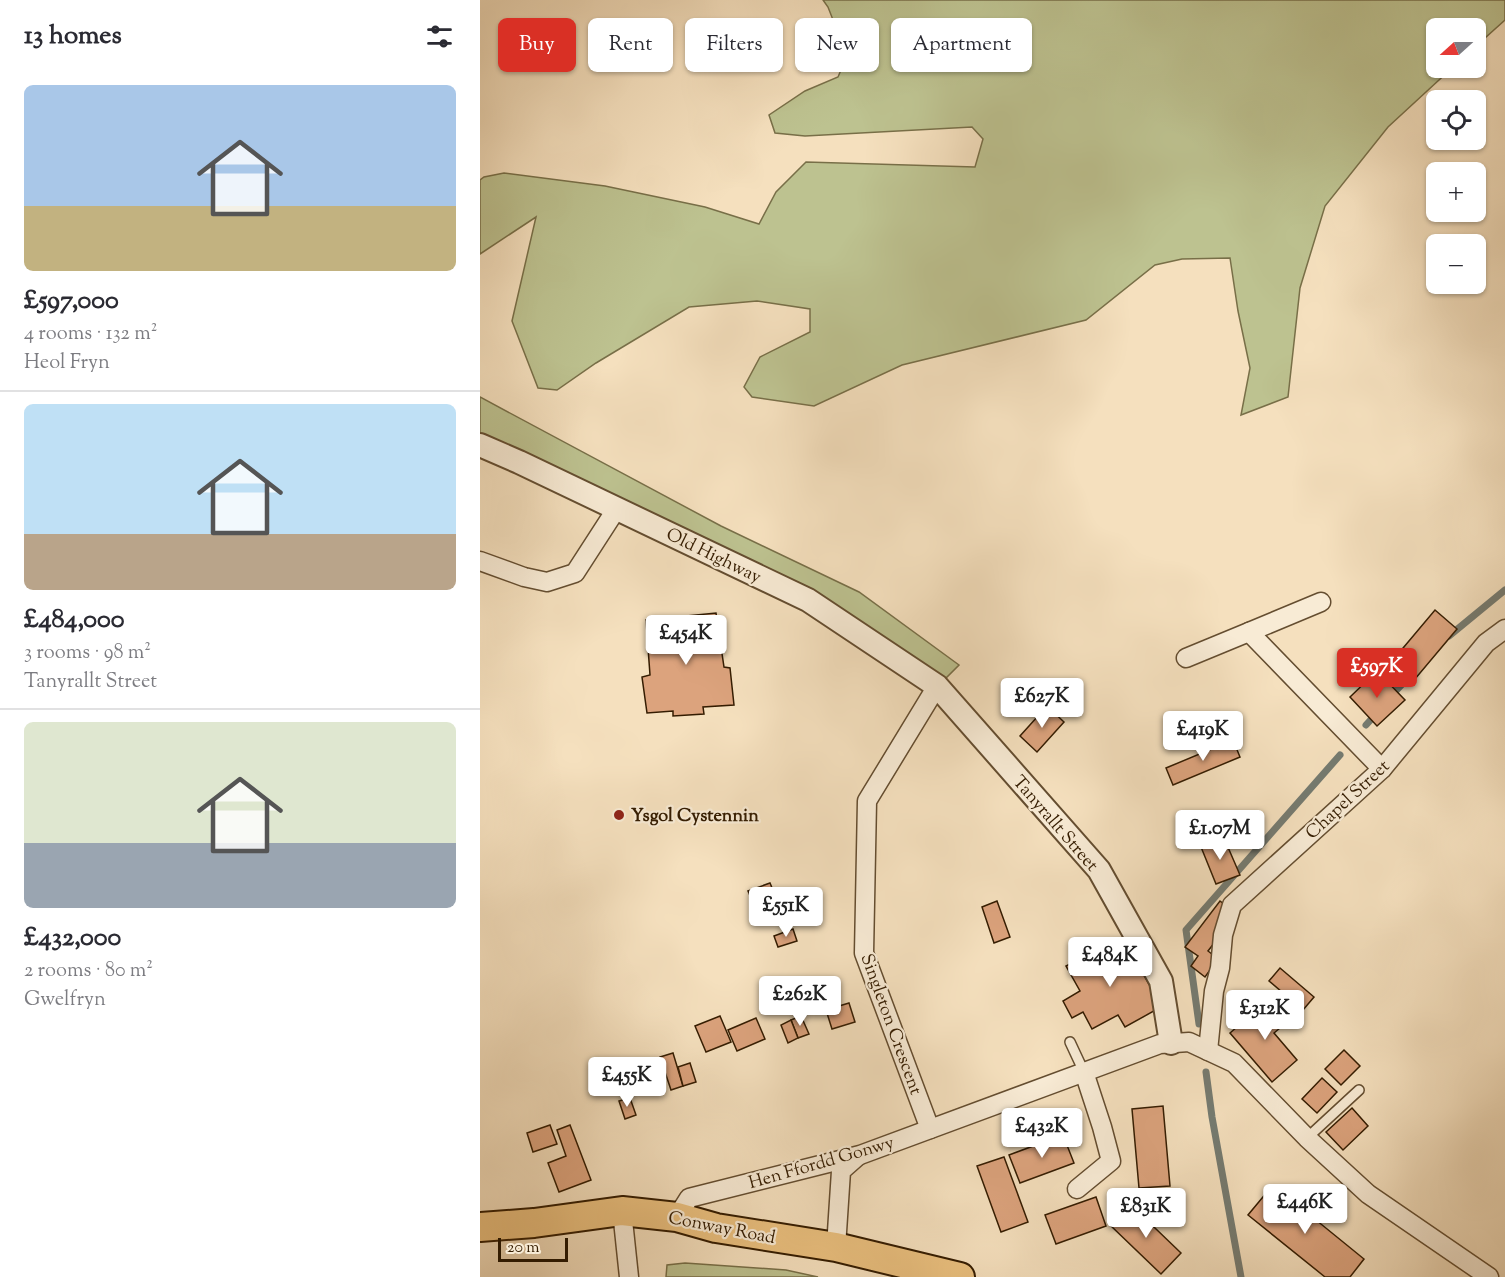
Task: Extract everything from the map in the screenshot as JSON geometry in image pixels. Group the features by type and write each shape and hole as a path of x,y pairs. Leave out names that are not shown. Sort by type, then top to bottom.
{"main road":[{"name":"Conway Road","path":"480,1227 534,1223 622,1211 677,1217 716,1228 836,1247 960,1277"}],"street":[{"name":"Old Highway","path":"480,445 808,600 937,686"},
{"path":"481,565 548,582 575,573 617,508"},
{"path":"1186,658 1320,602"},
{"name":"Chapel Street","path":"1208,1051 1223,935 1232,905 1382,769 1486,644 1505,629"},
{"path":"1249,632 1382,769"},
{"name":"Tanyrallt Street","path":"937,686 1099,870 1161,981 1171,1043"},
{"name":"Singleton Crescent","path":"930,1129 864,953 867,801 937,686"},
{"name":"Hen Ffordd Gonwy","path":"677,1217 689,1198 860,1155 1160,1044 1189,1042 1234,1063 1307,1138 1368,1194 1489,1277"},
{"path":"1077,1189 1111,1161 1084,1071"},
{"path":"836,1247 841,1171 860,1155"},
{"path":"622,1211 629,1277"}],"lane":[{"path":"1070,1041 1084,1071"},
{"path":"1307,1138 1359,1090"}],"green space":[{"path":"823,0 1505,0 1505,20 1486,37 1486,18 1426,18 1426,78 1441,78 1388,127 1325,206 1300,288 1288,397 1241,415 1250,368 1230,258 1182,259 1155,265 1086,320 902,365 814,406 752,397 744,387 760,357 810,332 810,309 757,301 689,307 596,363 557,390 538,388 512,321 536,217 480,254 480,180 484,177 504,173 605,186 705,207 759,224 776,192 806,162 975,167 983,139 972,127 805,136 775,133 769,115 805,91 838,77 840,72 879,72 879,18 832,18"},
{"path":"480,397 721,526 859,592 959,665 944,680 480,437"},
{"path":"685,1263 786,1270 818,1277 666,1277 667,1265"}],"building":[{"path":"1435,610 1457,629 1415,679 1393,660"},
{"path":"716,613 724,667 730,668 734,705 703,707 704,714 673,716 673,711 647,713 642,677 650,675 646,620"},
{"path":"1377,671 1405,700 1377,726 1350,697"},
{"path":"1047,706 1064,722 1037,752 1020,736"},
{"path":"1233,740 1240,757 1173,785 1166,768"},
{"path":"1224,838 1240,875 1216,884 1201,847"},
{"path":"770,883 775,895 753,903 748,891"},
{"path":"997,901 1010,937 994,943 982,907"},
{"path":"1220,901 1237,914 1208,951 1218,959 1205,977 1191,966 1198,956 1185,947"},
{"path":"793,929 797,941 778,947 774,936"},
{"path":"1107,944 1118,964 1124,961 1118,951 1128,945 1161,1007 1125,1027 1118,1015 1092,1029 1083,1012 1072,1018 1063,1001 1080,991 1066,966"},
{"path":"1280,968 1314,997 1303,1010 1269,981"},
{"path":"1267,1001 1286,1023 1274,1033 1297,1060 1272,1082 1230,1033"},
{"path":"849,1003 855,1022 832,1029 826,1010"},
{"path":"720,1016 731,1042 706,1052 695,1026"},
{"path":"801,1016 809,1034 798,1038 791,1020"},
{"path":"756,1018 765,1039 737,1051 728,1030"},
{"path":"791,1020 798,1038 788,1043 781,1025"},
{"path":"1344,1050 1360,1066 1341,1085 1325,1069"},
{"path":"673,1053 683,1086 671,1090 660,1057"},
{"path":"690,1063 696,1082 683,1086 678,1067"},
{"path":"1322,1078 1337,1092 1317,1113 1302,1099"},
{"path":"630,1098 636,1115 625,1119 619,1101"},
{"path":"1163,1106 1170,1186 1139,1188 1132,1109"},
{"path":"1352,1108 1368,1126 1343,1150 1326,1132"},
{"path":"550,1125 557,1144 533,1152 527,1133"},
{"path":"570,1125 591,1180 559,1192 548,1163 566,1156 557,1130"},
{"path":"1063,1135 1074,1163 1020,1183 1009,1155"},
{"path":"1004,1157 1028,1222 1001,1232 977,1166"},
{"path":"1273,1185 1364,1259 1350,1277 1325,1277 1248,1215"},
{"path":"1096,1197 1106,1226 1056,1244 1045,1215"},
{"path":"1130,1204 1181,1253 1161,1274 1110,1225"}],"waterway":[{"path":"1449,636 1505,590"},
{"path":"1391,696 1416,669"},
{"path":"1366,725 1376,714"},
{"path":"1199,1024 1186,930 1340,755"},
{"path":"1206,1072 1241,1277"}],"place":[{"name":"Ysgol Cystennin","path":"619,815"}]}
